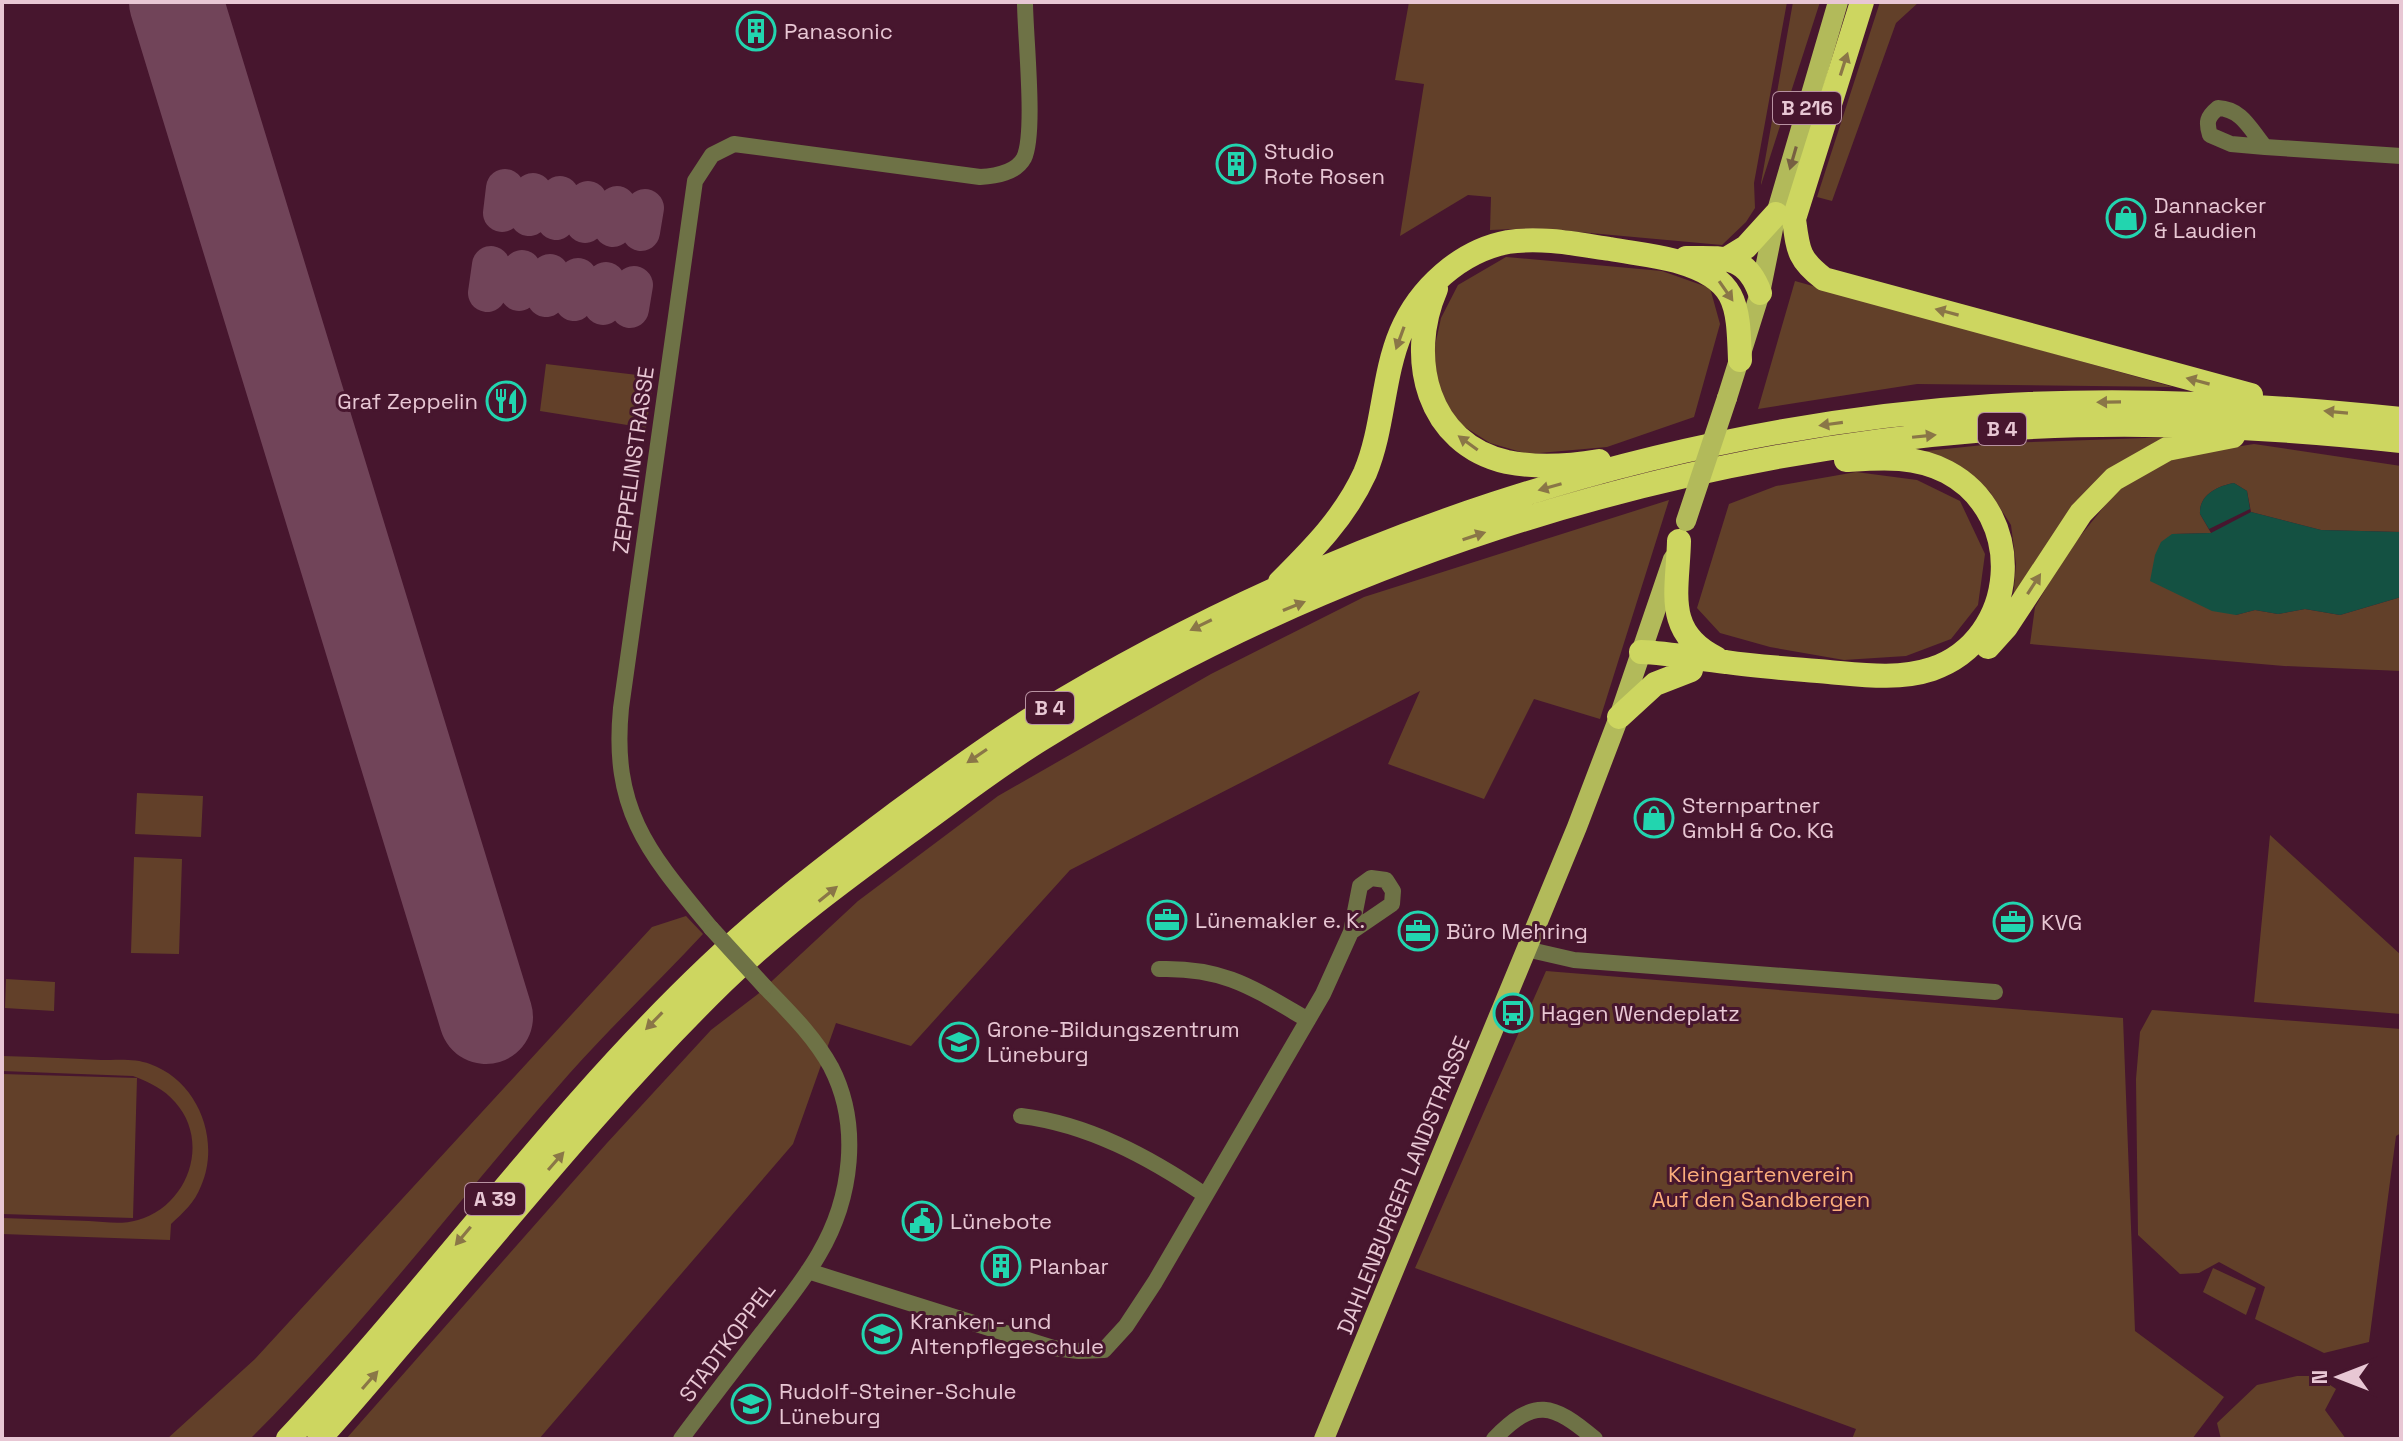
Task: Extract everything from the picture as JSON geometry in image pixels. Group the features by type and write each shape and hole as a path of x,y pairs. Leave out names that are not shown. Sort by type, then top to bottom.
{"highway":[{"name":"B 216","path":"1785,216 1862,2"},
{"path":"1641,652 1662,663 1691,670 1883,685 1912,684 1936,678 1974,660 1992,643 2006,627 2081,513 2114,479 2167,449 2271,418 2251,395 1824,279 1807,265 1798,251 1785,216 1728,258"},
{"path":"1271,591 1312,550 1352,499 1376,440 1400,333 1426,290 1443,274 1487,249 1507,243 1560,241 1664,258 1699,268 1725,285 1732,297 1739,328 1740,360"},
{"path":"1664,258 1728,258 1748,269 1760,293"},
{"path":"1443,274 1427,315 1422,349 1423,370 1437,411 1465,443 1484,454 1527,465 1578,464 1634,455 1652,458"},
{"name":"B 4","path":"845,851 1028,721 1170,640 1271,591 1453,518 1652,458 1739,438 1927,412 1989,406 2143,401 2271,418 2401,441"},
{"name":"B 4","path":"768,943 863,865 1039,740 1124,690 1221,639 1302,602 1521,520 1736,464 1836,446 1991,429 2271,418 2401,419"},
{"path":"1641,652 1884,676 1911,675 1951,660 1981,636 1992,620 2000,598 2002,548 1983,504 1968,487 1949,473 1928,464 1886,457 1754,466 1736,464"},
{"path":"1683,531 1679,621 1685,635 1694,644 1725,662"},
{"path":"1617,723 1655,684 1691,670"},
{"name":"A 39","path":"288,1439 615,1062 709,965 845,851"},
{"name":"A 39","path":"319,1439 627,1080 727,978 768,943"}],"main road":[{"name":"B 216","path":"1617,723 1740,360 1785,216 1838,2"},
{"name":"DAHLENBURGER LANDSTRASSE","path":"1324,1439 1617,723"}],"street":[{"name":"ZEPPELINSTRASSE","path":"846,1182 849,1136 846,1108 832,1069 803,1027 711,928 658,863 638,829 624,794 618,753 621,708 695,181 712,155 724,147 746,143 980,177 1010,171 1023,160 1029,131 1025,2"},
{"path":"2265,147 2401,156"},
{"path":"808,1271 1053,1348 1104,1350 1126,1326 1155,1282 1323,994 1351,932"},
{"path":"1526,949 1574,960 1995,992"},
{"path":"1159,969 1187,968 1215,972 1246,984 1308,1020"},
{"path":"1021,1116 1052,1120 1096,1135 1147,1159 1205,1195"},
{"name":"STADTKOPPEL","path":"681,1439 808,1271 833,1226 846,1182"},
{"path":"1494,1439 1526,1411 1542,1409 1561,1415 1595,1439"}],"green space":[{"path":"1409,2 1787,2 1754,183 1755,208 1746,222 1722,245 1535,228 1490,230 1491,197 1468,195 1400,236 1424,84 1395,80"},
{"path":"1793,2 1820,2 1761,185 1761,183"},
{"path":"1880,2 1919,2 1896,23 1832,201 1817,197"},
{"path":"1506,257 1662,271 1710,288 1720,324 1694,417 1607,447 1528,454 1490,443 1460,424 1437,390 1434,350 1441,318 1458,285"},
{"path":"1795,281 2173,387 1917,384 1758,409"},
{"path":"546,364 654,377 646,428 540,411"},
{"path":"2175,437 2109,470 2013,600 2016,564 2011,525 1990,492 1966,471 1917,452 2002,443"},
{"path":"2254,444 2401,466 2401,532 2321,530 2251,512 2247,491 2234,483 2221,486 2202,502 2200,514 2211,533 2173,534 2236,615 2255,610 2278,614 2305,609 2340,615 2401,597 2401,671 2284,666 2030,644 2035,607 2065,555 2119,488 2171,457"},
{"path":"1856,472 1917,480 1960,501 1985,554 1978,605 1951,639 1906,656 1844,660 1770,647 1720,633 1697,608 1729,504 1776,486"},
{"path":"1669,500 1600,719 1534,699 1484,799 1388,764 1420,691 1070,870 911,1046 836,1023 793,1144 539,1439 346,1439 711,1030 758,994 858,901 998,796 1211,674 1364,597"},
{"path":"137,793 203,796 201,837 135,834"},
{"path":"2270,835 2401,955 2401,1014 2254,1002"},
{"path":"134,857 182,859 179,954 131,953"},
{"path":"686,916 703,934 569,1074 333,1351 250,1439 167,1439 255,1359 652,927"},
{"name":"Kleingartenverein Auf den Sandbergen","path":"1546,971 2123,1018 2135,1331 2224,1397 2192,1439 1852,1439 1856,1429 1415,1268"},
{"path":"6,979 55,982 54,1011 5,1008"},
{"path":"2152,1010 2401,1029 2401,1133 2396,1136 2369,1342 2324,1353 2255,1319 2265,1287 2219,1262 2199,1273 2180,1274 2138,1235 2136,1079 2140,1032"},
{"path":"2,1056 138,1061 167,1072 181,1084 201,1114 208,1150 207,1168 192,1202 171,1224 170,1240 2,1234 2,1218 114,1223 138,1220 155,1213 181,1187 189,1171 192,1153 186,1118 171,1097 150,1083 133,1076 2,1071"},
{"path":"2,1074 137,1078 133,1218 2,1214"},
{"path":"2213,1268 2256,1288 2246,1315 2203,1292"},
{"path":"2297,1376 2317,1376 2336,1389 2325,1410 2346,1439 2221,1439 2217,1423 2257,1385"}],"shaded area":[{"path":"2234,483 2247,491 2250,509 2209,529 2200,514 2202,502 2221,486"},
{"path":"2251,512 2321,530 2401,532 2401,597 2340,615 2305,609 2278,614 2255,610 2236,615 2212,611 2150,581 2161,542 2172,534 2211,533"}],"taxiway":[{"path":"502,213 505,188"},
{"path":"529,217 533,192"},
{"path":"556,221 560,195"},
{"path":"585,224 588,200"},
{"path":"613,228 617,205"},
{"path":"641,232 645,208"},
{"path":"487,293 491,265"},
{"path":"519,292 522,269"},
{"path":"546,298 550,273"},
{"path":"574,302 578,277"},
{"path":"603,306 606,281"},
{"path":"630,309 634,285"}],"runway":[{"path":"176,2 486,1017"}],"place":[{"name":"Panasonic","path":"756,31"},
{"name":"Studio Rote Rosen","path":"1236,164"},
{"name":"Dannacker & Laudien","path":"2126,218"},
{"name":"Graf Zeppelin","path":"506,401"},
{"name":"Sternpartner GmbH & Co. KG","path":"1654,818"},
{"name":"Lünemakler e. K.","path":"1167,920"},
{"name":"KVG","path":"2013,922"},
{"name":"Büro Mehring","path":"1418,931"},
{"name":"Hagen Wendeplatz","path":"1513,1013"},
{"name":"Grone-Bildungszentrum Lüneburg","path":"959,1042"},
{"name":"Lünebote","path":"922,1221"},
{"name":"Planbar","path":"1001,1266"},
{"name":"Kranken- und Altenpflegeschule","path":"882,1334"},
{"name":"Rudolf-Steiner-Schule Lüneburg","path":"751,1404"}]}
